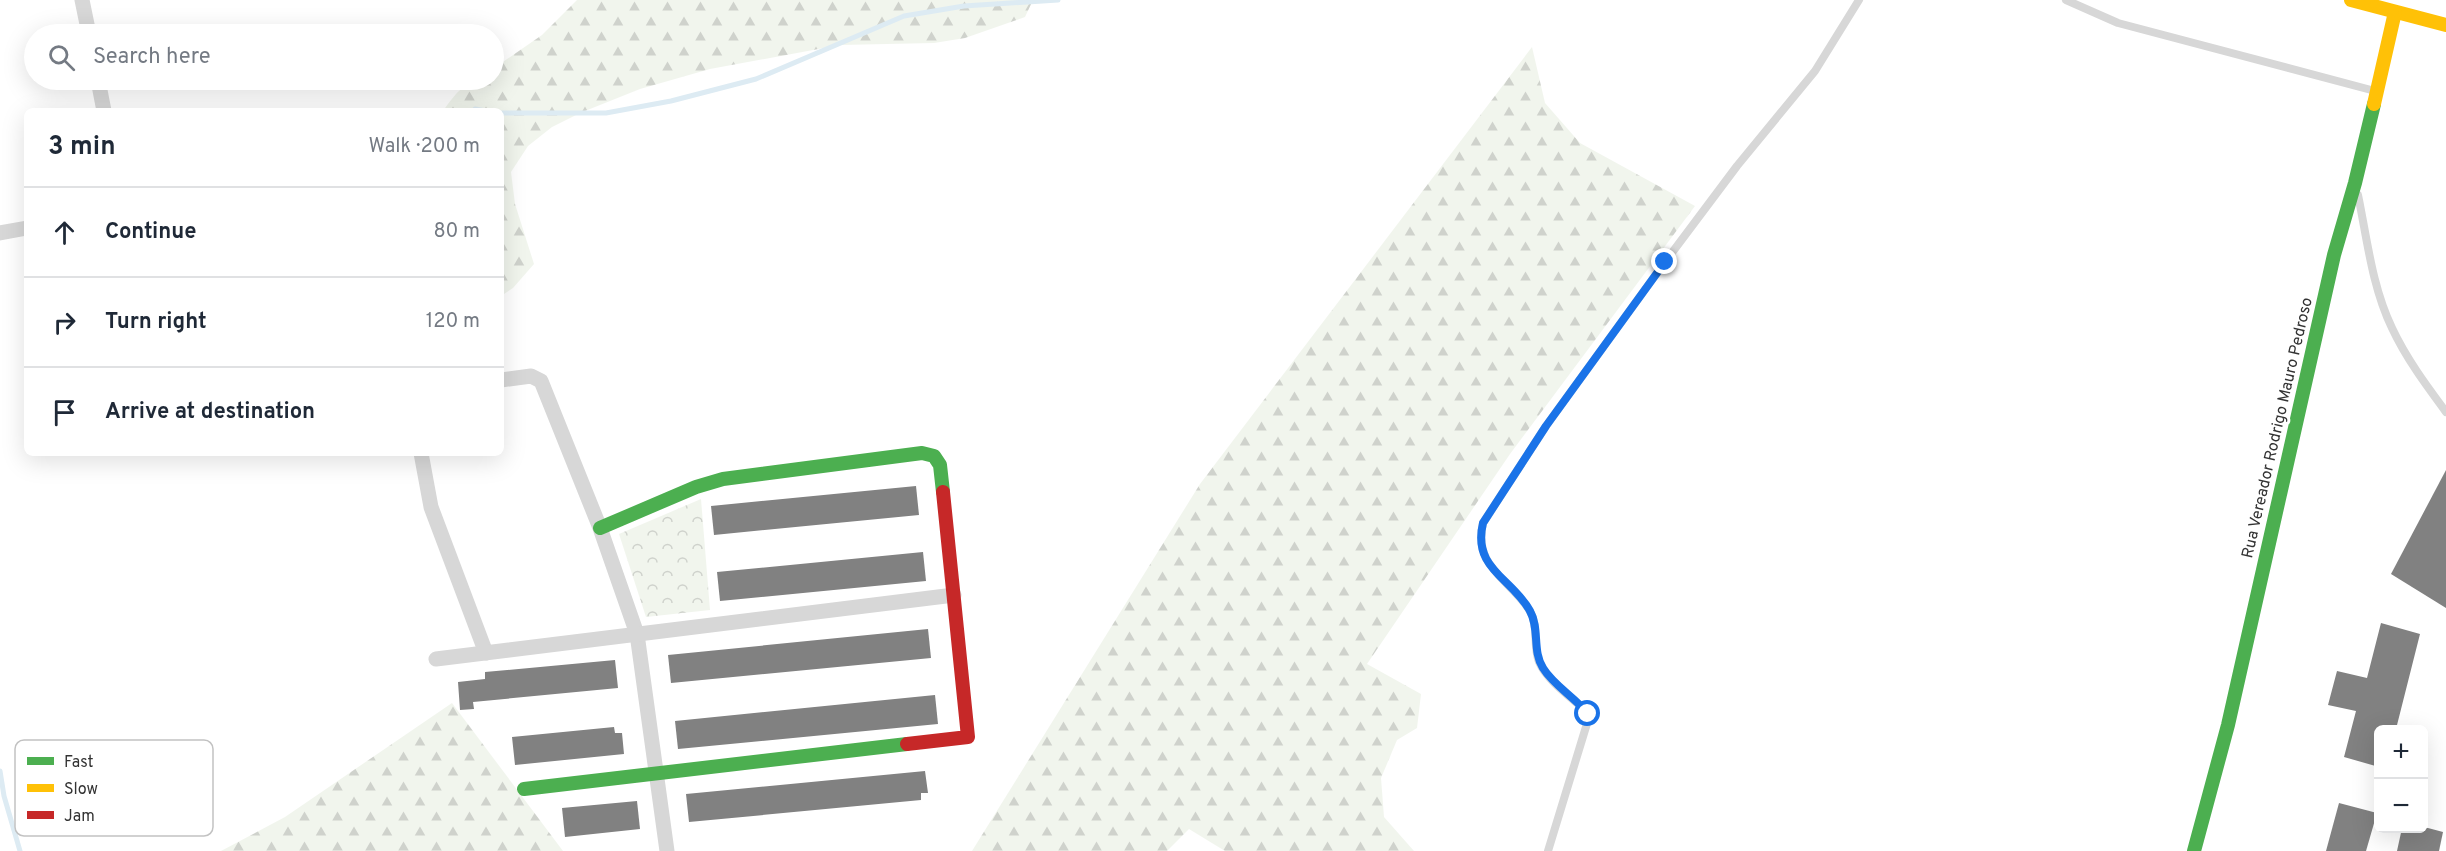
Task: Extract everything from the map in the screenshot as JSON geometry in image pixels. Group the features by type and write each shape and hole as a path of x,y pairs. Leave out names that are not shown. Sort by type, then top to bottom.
{"main road":[{"path":"2351,0 2446,25"},
{"name":"Rua Vereador Rodrigo Mauro Pedroso","path":"2194,851 2228,725 2334,255 2355,183 2395,12"},
{"path":"524,789 968,737 940,465 934,456 922,453 723,479 696,487 600,528"}],"street":[{"path":"82,0 87,24"},
{"path":"100,90 103,108"},
{"path":"0,233 24,229"},
{"path":"504,380 531,376 541,381 600,528 637,634 667,851"},
{"path":"422,456 431,507 486,653"},
{"path":"436,659 954,595"}],"lane":[{"path":"1548,851 1588,714 1545,671 1539,661 1537,630 1529,609 1482,553 1480,536 1483,523 1546,426 1665,262 1737,166 1815,71 1859,0"},
{"path":"2066,0 2118,23 2376,92"},
{"path":"2355,183 2376,279 2391,326 2415,371 2446,412"}],"green space":[{"path":"577,0 1033,0 1025,17 965,38 934,43 840,45 710,69 640,89 552,127 528,146 511,172 515,204 534,264 513,288 504,294 504,108 445,108 461,90 504,90 504,61 542,35"},
{"path":"1532,47 1545,103 1580,143 1695,206 1510,454 1367,664 1421,694 1417,728 1397,740 1381,778 1384,817 1414,851 1225,851 1189,829 1167,851 972,851 1200,484"},
{"path":"701,499 710,610 646,617 619,534"},
{"path":"452,703 563,851 221,851 285,817"}],"building":[{"path":"2446,470 2446,608 2391,574"},
{"path":"916,486 919,515 714,535 711,506"},
{"path":"923,552 926,581 720,601 717,572"},
{"path":"2381,623 2420,634 2397,725 2374,725 2374,766 2344,757 2356,711 2328,705 2337,671 2367,678"},
{"path":"928,629 931,658 671,683 668,655"},
{"path":"615,660 618,688 473,702 474,709 460,710 458,682 485,679 485,672"},
{"path":"935,695 938,724 678,749 675,721"},
{"path":"614,727 615,733 622,733 624,754 515,765 512,737"},
{"path":"925,771 928,793 921,793 921,800 689,822 686,794"},
{"path":"637,801 640,829 565,837 562,808"},
{"path":"2339,803 2374,812 2374,823 2366,851 2326,851"},
{"path":"2428,828 2443,832 2439,851 2397,851 2401,833 2428,833"}],"waterway":[{"path":"504,113 606,113 671,101 756,79 904,16 964,6 1058,0"},
{"path":"0,771 4,796 15,834"},
{"path":"16,836 20,851"}],"traffic: fast":[{"path":"2194,851 2228,725 2334,255 2355,183 2374,104"},
{"path":"600,528 696,487 723,479 922,453 934,456 940,465 943,492"},
{"path":"524,789 907,744"}],"traffic: slow":[{"path":"2351,0 2446,25"},
{"path":"2374,104 2395,12"}],"traffic: jam":[{"path":"907,744 968,737 943,492"}],"route":[{"path":"1588,714 1545,671 1536,650 1537,630 1534,619 1529,609 1485,559 1480,536 1483,523 1546,426 1665,262"}]}
